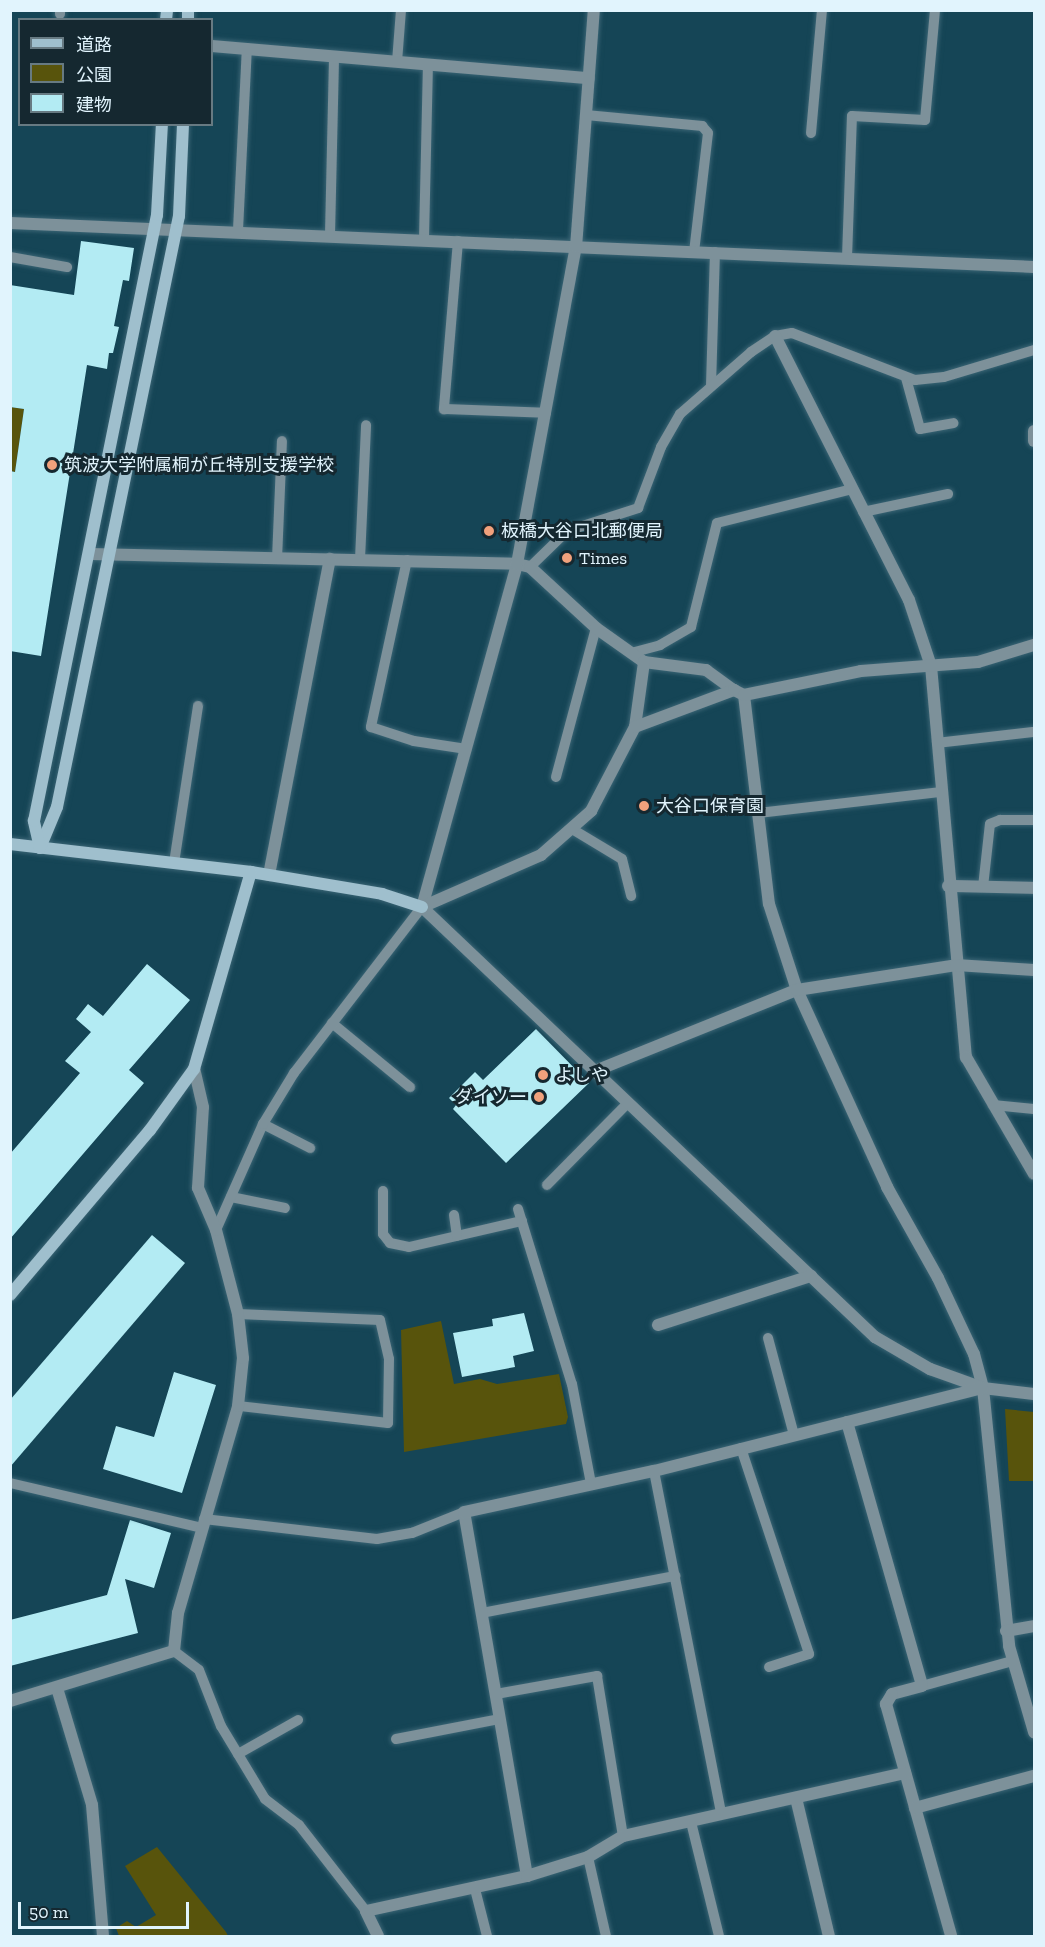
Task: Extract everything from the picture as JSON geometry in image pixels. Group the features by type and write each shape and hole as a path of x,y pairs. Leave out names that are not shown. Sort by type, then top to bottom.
{"street":[{"path":"422,907 466,749 523,566 546,413 576,247 594,10"},
{"path":"213,46 589,78"},
{"path":"40,848 34,821 155,229 162,126"},
{"path":"40,848 57,807 176,230 183,126"},
{"path":"10,223 176,230 238,230 1035,267"},
{"path":"775,336 909,600 931,666 948,886 966,1057 1035,1174"},
{"path":"1035,431 1035,441"},
{"path":"90,554 360,559 523,566 596,628 644,662 706,670 739,693 759,813 769,904 797,990 887,1187 938,1278 974,1354 983,1388 1006,1630 1012,1661 1035,1732"},
{"path":"268,875 330,559"},
{"path":"635,726 739,693 861,671 978,662 1035,645"},
{"path":"422,907 541,855 591,811 598,790 635,726 644,662"},
{"path":"10,843 252,872 382,894 422,907 875,1336 930,1369 983,1388 1035,1394"},
{"path":"10,1295 150,1130 194,1069 252,872"},
{"path":"948,886 1035,888"},
{"path":"595,1071 797,990 956,965 1035,970"},
{"path":"10,1701 57,1688 85,1676 174,1651 178,1613 238,1406 243,1358 237,1314 216,1230 198,1188 203,1107 194,1069"},
{"path":"657,1325 811,1276"},
{"path":"527,1876 464,1512 654,1471 983,1388"},
{"path":"847,1422 922,1686 892,1695 886,1704 951,1936"},
{"path":"1006,1630 1035,1626"},
{"path":"57,1688 92,1805 103,1936"},
{"path":"378,1936 366,1911 527,1876 588,1857 623,1836 905,1773"},
{"path":"915,1808 1035,1776"},
{"path":"796,1798 829,1936"}],"lane":[{"path":"397,62 401,10"},
{"path":"812,133 822,10"},
{"path":"847,258 852,116 925,120 935,10"},
{"path":"238,230 247,48"},
{"path":"330,235 334,56"},
{"path":"424,239 428,65"},
{"path":"586,115 702,126 708,133 694,252"},
{"path":"458,241 444,409 546,413"},
{"path":"711,386 715,252"},
{"path":"10,256 67,267"},
{"path":"523,566 567,531 638,508 661,447 681,414 711,386 775,336 792,333 906,378 944,377 1035,350"},
{"path":"906,378 920,429 953,423"},
{"path":"360,559 366,425"},
{"path":"277,559 282,441"},
{"path":"630,653 660,645 691,627 717,523 852,489"},
{"path":"863,512 948,494"},
{"path":"407,561 371,726 414,741 466,749"},
{"path":"556,777 596,628"},
{"path":"174,863 198,706"},
{"path":"937,743 1034,732"},
{"path":"759,813 941,792"},
{"path":"983,887 990,824 1000,820 1035,820"},
{"path":"572,829 622,859 630,896"},
{"path":"216,1230 263,1124 333,1023 422,907"},
{"path":"333,1023 410,1088"},
{"path":"547,1185 628,1103"},
{"path":"993,1105 1035,1109"},
{"path":"263,1124 310,1148"},
{"path":"383,1191 383,1234 390,1243 409,1247 522,1221"},
{"path":"231,1197 285,1208"},
{"path":"518,1209 572,1384 591,1484"},
{"path":"454,1215 457,1236"},
{"path":"237,1314 380,1320 389,1359 388,1423 238,1406"},
{"path":"768,1338 794,1435"},
{"path":"741,1448 809,1654 769,1667"},
{"path":"654,1471 721,1814"},
{"path":"10,1483 203,1524 377,1539 412,1533 464,1512"},
{"path":"482,1613 675,1576"},
{"path":"174,1651 199,1670 237,1754 264,1799 299,1825 366,1911"},
{"path":"922,1686 1012,1661"},
{"path":"496,1694 597,1676 623,1836"},
{"path":"396,1739 500,1719"},
{"path":"237,1754 298,1720"},
{"path":"691,1822 719,1936"},
{"path":"588,1857 606,1936"},
{"path":"475,1889 487,1936"}],"green space":[{"path":"11,407 24,409 15,472 11,471"},
{"path":"441,1321 454,1384 480,1379 497,1384 559,1374 568,1417 566,1424 404,1452 401,1330"},
{"path":"1005,1409 1034,1412 1034,1481 1009,1481"},
{"path":"157,1847 228,1936 119,1936 116,1928 127,1921 136,1927 156,1915 125,1866"}],"building":[{"name":"筑波大学附属桐が丘特別支援学校","path":"81,241 134,248 129,281 123,280 114,326 119,327 113,353 109,353 107,369 87,365 41,656 10,651 10,471 15,472 24,409 10,407 10,285 74,295"},
{"path":"147,964 190,1000 129,1070 144,1083 10,1239 10,1154 80,1073 65,1061 91,1032 76,1019 88,1004 103,1016"},
{"path":"536,1029 589,1083 506,1163 453,1109 456,1105 449,1098 475,1072 483,1080"},
{"path":"152,1235 185,1263 10,1467 10,1400"},
{"path":"524,1313 534,1351 513,1356 515,1367 462,1377 453,1333 493,1326 492,1319"},
{"path":"174,1372 216,1385 182,1493 103,1469 116,1426 154,1437"},
{"path":"130,1520 171,1533 154,1588 125,1579 138,1633 10,1666 10,1620 107,1595"}],"place":[{"name":"筑波大学附属桐が丘特別支援学校","path":"52,465"},
{"name":"板橋大谷口北郵便局","path":"489,531"},
{"name":"Times","path":"567,558"},
{"name":"大谷口保育園","path":"644,806"},
{"name":"よしや","path":"543,1075"},
{"name":"ダイソー","path":"539,1097"}]}
